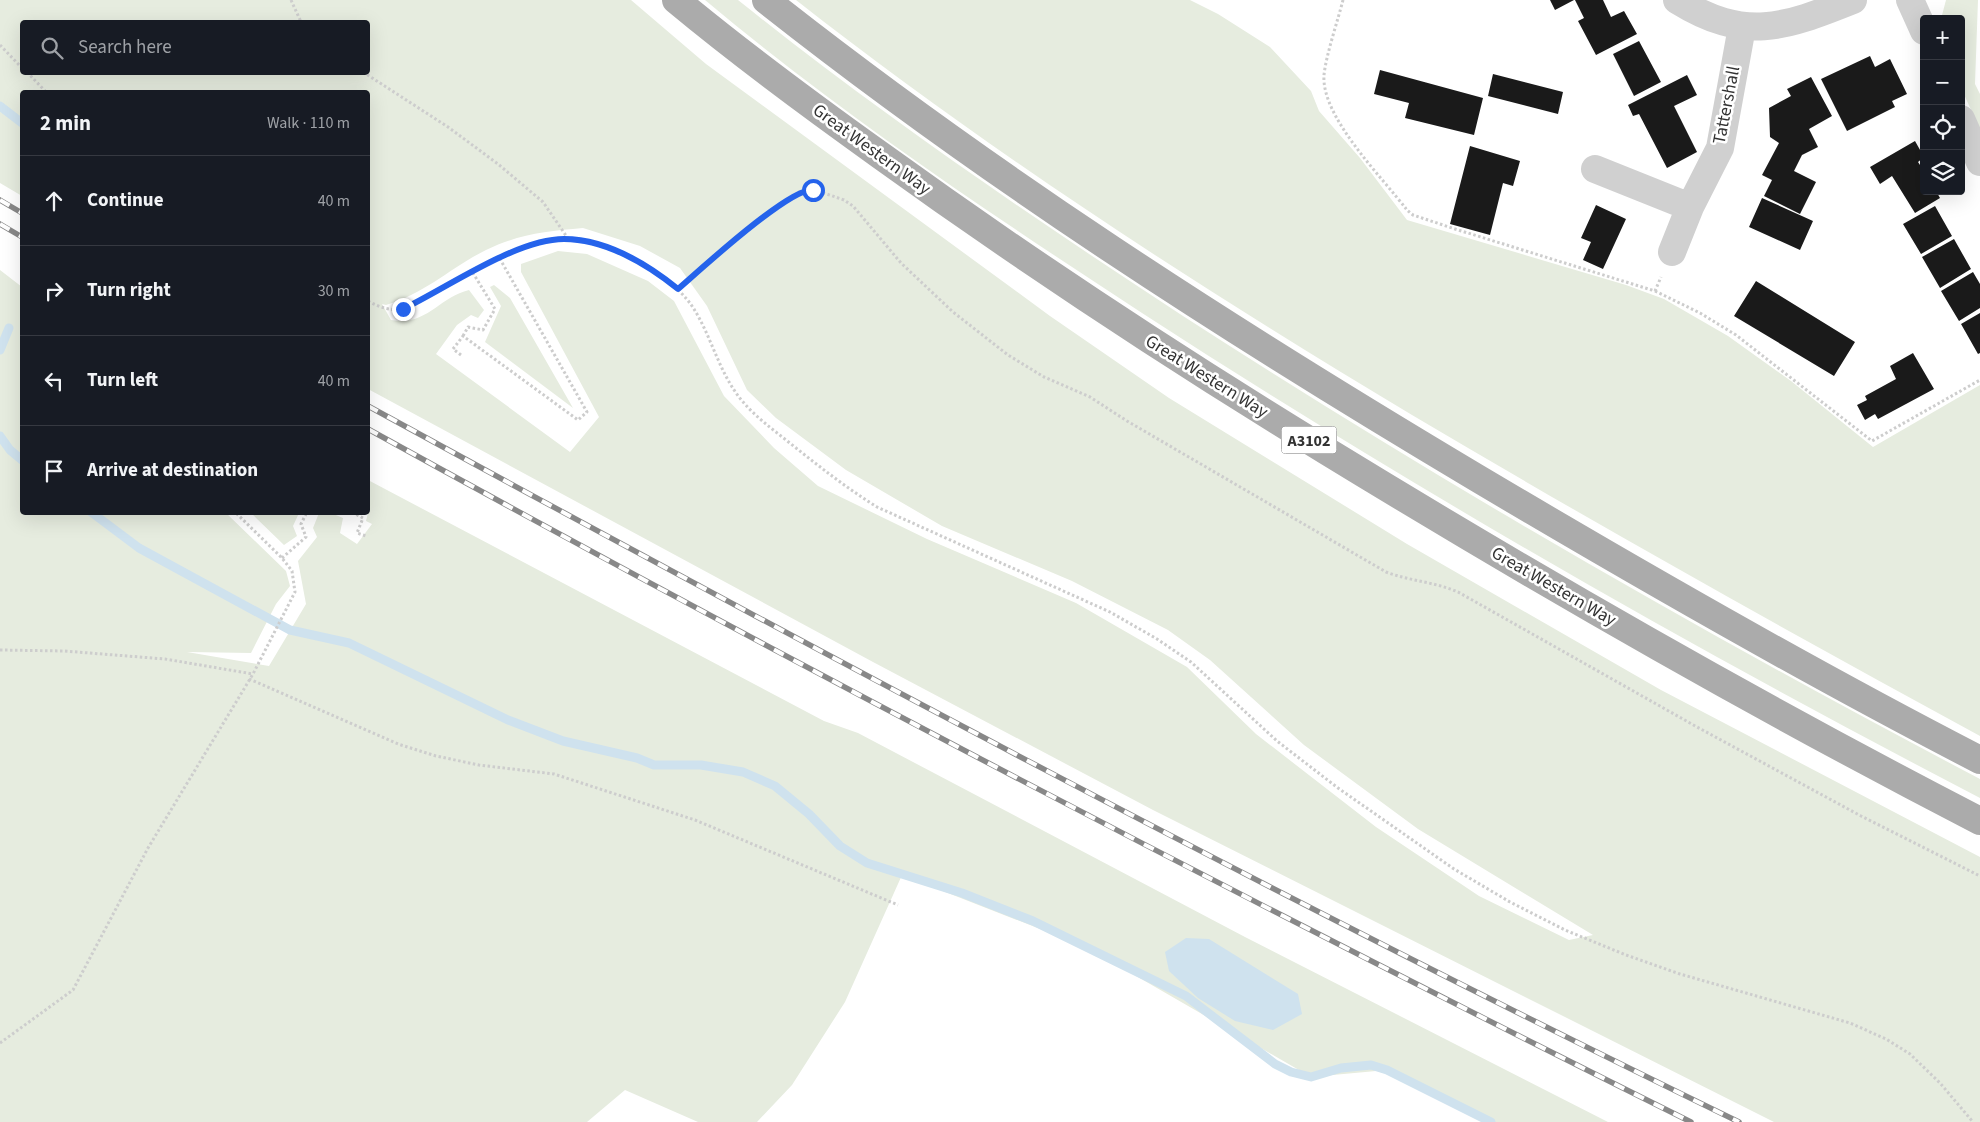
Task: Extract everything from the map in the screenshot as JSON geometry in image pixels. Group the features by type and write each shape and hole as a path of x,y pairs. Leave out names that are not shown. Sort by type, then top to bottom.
{"main road":[{"name":"Great Western Way","path":"676,0 819,111 918,182 1018,252 1195,370 1442,521 1670,653 1790,720 1980,820"},
{"path":"766,0 893,96 1027,193 1272,353 1388,425 1699,607 1980,760"}],"street":[{"path":"1677,0 1690,8 1742,27 1760,28 1788,23 1853,0"},
{"path":"1910,0 1920,22"},
{"name":"Tattershall","path":"1672,252 1690,206 1720,148 1742,27"},
{"path":"1965,128 1980,162"},
{"path":"1596,168 1690,206"}],"path":[{"path":"291,0 300,20"},
{"path":"1343,0 1324,75 1328,100 1350,138 1413,215 1655,291 1700,313 1736,334 1872,441 1980,380"},
{"path":"0,45 20,66"},
{"path":"30,75 44,90"},
{"path":"368,75 448,127 498,164 543,202 569,240"},
{"path":"678,289 735,238 799,192 813,190 844,200 862,216 876,236 901,263 953,312 1025,367 1100,403 1127,421 1386,572 1417,582 1445,586 1458,592 1697,727 1980,876"},
{"path":"370,302 380,307 394,310 403,309 521,248 548,241 569,240 586,242 614,251 659,273 678,289 692,306 731,385 742,401 756,416 853,492 878,507 1110,612 1157,639 1191,662 1277,741 1338,788 1454,869 1510,902 1565,930 1626,955 1680,974 1850,1023 1886,1039 1916,1060 1940,1083 1973,1122"},
{"path":"1655,291 1672,252"},
{"path":"463,336 578,420 587,412 500,259"},
{"path":"461,356 453,349 468,327 484,330 495,309 473,273"},
{"path":"0,1043 73,990 148,848 253,674 295,592 292,571 282,558 239,515"},
{"path":"282,558 306,537 301,524 306,515"},
{"path":"358,515 363,518 357,533 366,536"},
{"path":"0,650 64,651 165,659 253,674"},
{"path":"249,679 398,744 436,756 479,766 554,774 695,820 898,905"}],"shaded area":[{"path":"0,0 631,0 706,64 1050,316 1169,398 1407,544 1661,690 1980,857 1980,1122 1774,1122 1153,810 873,662 370,390 370,90 20,90 20,195 0,183","holes":["583,228 640,246 680,268 707,306 747,390 776,418 846,470 942,526 1072,581 1168,630 1210,660 1304,745 1418,829 1593,935 1569,940 1479,896 1376,827 1256,734 1187,667 1076,603 927,539 818,486 774,448 724,396 674,301 648,281 587,254 558,251 521,264 521,272 599,417 570,452 436,354 457,325 471,315 478,318 484,310 469,290 458,294 423,315 403,321 391,320 382,304 386,305 413,294 486,250 510,240 533,234"]},
{"path":"705,0 738,0 901,124 1183,316 1378,439 1576,556 1777,670 1980,779 1980,798 1873,742 1555,566 1451,505 1244,378 1086,276 919,163 810,84"},
{"path":"796,0 1190,0 1218,14 1270,47 1311,91 1319,111 1360,158 1407,220 1626,285 1664,299 1728,336 1791,381 1873,447 1980,385 1980,736 1624,538 1412,415 1254,318 1175,268 1021,165 870,57"},
{"path":"1946,0 1978,0 1975,84 1980,94 1980,129 1965,97 1965,15 1942,15"},
{"path":"0,270 20,285 20,515 228,515 286,571 290,586 276,604 251,653 187,652 269,666 306,604 298,561 317,537 313,528 318,515 336,515 343,518 340,533 357,544 372,524 366,521 368,515 370,515 370,481 824,721 858,733 1245,937 1608,1122 1493,1122 1387,1070 1311,1077 1086,947 902,875 845,1002 792,1085 757,1122 698,1122 625,1090 587,1122 0,1122"},
{"path":"494,285 510,298 573,408 485,342 501,306 490,287"},
{"path":"253,515 298,515 293,526 297,536 284,545"}],"water":[{"path":"1186,938 1209,939 1298,994 1302,1014 1273,1030 1235,1021 1198,998 1169,971 1165,952"}],"building":[{"path":"1550,0 1574,0 1555,10"},
{"path":"1575,0 1603,0 1611,17 1624,11 1637,34 1596,55 1578,21 1584,18"},
{"path":"1639,41 1661,82 1634,96 1613,54"},
{"path":"1870,56 1875,67 1890,59 1907,94 1892,101 1895,107 1847,131 1821,79"},
{"path":"1380,70 1483,98 1474,135 1405,118 1409,103 1374,94"},
{"path":"1493,74 1563,92 1558,114 1488,96"},
{"path":"1687,75 1697,95 1674,106 1697,152 1667,168 1639,114 1633,116 1628,105"},
{"path":"1811,77 1832,116 1809,129 1818,147 1802,155 1794,171 1816,182 1800,214 1764,196 1772,180 1762,175 1779,143 1770,137 1769,108 1791,96 1787,89"},
{"path":"1915,141 1920,150 1920,160 1918,162 1920,165 1920,195 1938,195 1940,198 1915,213 1892,176 1880,184 1870,167"},
{"path":"1470,146 1520,161 1513,186 1503,183 1490,235 1450,224"},
{"path":"1762,198 1813,221 1800,250 1749,227"},
{"path":"1596,205 1626,219 1603,269 1583,260 1591,242 1581,238"},
{"path":"1935,206 1952,236 1921,254 1903,224"},
{"path":"1954,239 1971,269 1940,288 1922,257"},
{"path":"1973,272 1980,284 1980,308 1959,321 1941,291"},
{"path":"1756,281 1855,342 1834,376 1734,316"},
{"path":"1980,313 1980,353 1978,354 1961,324"},
{"path":"1913,353 1934,389 1878,419 1875,414 1865,420 1857,405 1867,400 1865,396 1896,379 1890,366"}],"waterway":[{"path":"0,106 20,121"},
{"path":"0,350 9,328"},
{"path":"0,436 10,450 20,458"},
{"path":"95,515 139,548 290,630 349,643 508,720 563,741 637,758 654,765 701,765 743,772 775,786 809,814 840,846 867,863 962,893 1033,921 1186,996 1275,1064 1291,1072 1311,1077 1341,1068 1371,1065 1387,1070 1491,1122"}],"railway":[{"path":"0,200 20,212"},
{"path":"0,224 20,236"},
{"path":"370,407 878,682 1049,772 1393,950 1739,1122"},
{"path":"370,430 696,608 1026,783 1357,954 1691,1122"}],"route":[{"path":"403,309 521,248 565,239 586,242 614,251 659,273 678,289 735,238 799,192 807,189 813,190"}]}
